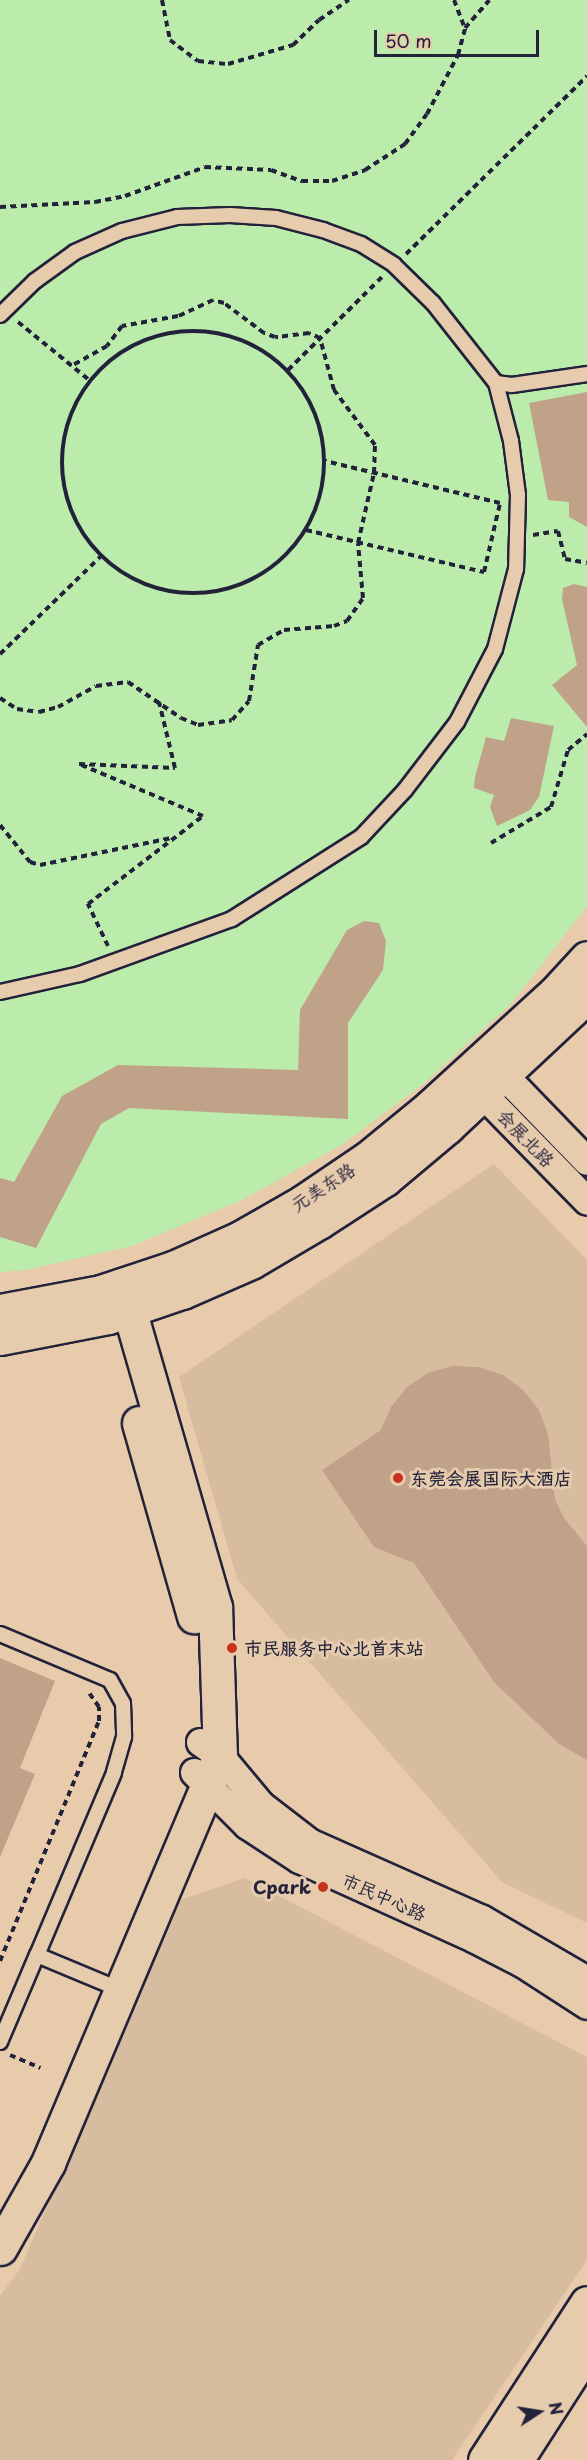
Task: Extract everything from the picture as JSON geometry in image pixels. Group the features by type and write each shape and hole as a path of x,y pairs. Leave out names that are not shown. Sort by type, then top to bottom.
{"street":[{"name":"元美东路","path":"0,1338 115,1301 251,1262 319,1222 385,1179 484,1075 587,958"},
{"name":"元美东路","path":"484,1075 587,996"},
{"name":"会展北路","path":"484,1075 587,1161"},
{"name":"会展北路","path":"484,1075 587,1201"},
{"name":"元美东路","path":"0,1311 115,1301"},
{"path":"0,2248 48,2163 114,1987 206,1764 215,1607 115,1301"},
{"name":"市民中心路","path":"206,1764 309,1842 482,1919 587,1980"},
{"name":"市民中心路","path":"206,1764 247,1825 299,1859 494,1949 587,2005"},
{"path":"0,2215 36,2155 114,1987"},
{"path":"486,2460 587,2303"},
{"path":"516,2460 587,2350"}],"lane":[{"path":"0,992 80,974 232,919 361,837 405,790 457,722 495,649 516,569 518,495 511,441 496,383 433,303 394,265 361,244 276,218 177,217 122,231 75,252 35,281 2,313"},
{"path":"496,383 512,385 587,374"},
{"path":"0,1634 110,1680 118,1688 127,1718 114,1773 0,2043"},
{"path":"37,1955 114,1987"}],"path":[{"path":"162,0 170,39 198,61 228,64 292,45 319,20 350,0"},
{"path":"454,0 465,28"},
{"path":"0,207 95,202 124,196 205,167 270,170 302,181 332,181 366,170 405,144 427,114 458,55 465,28 489,0"},
{"path":"288,370 587,76"},
{"path":"71,366 107,346 122,326 178,316 213,300 224,303 264,333 275,337 309,333 320,338"},
{"path":"2,313 89,380"},
{"path":"186,329 223,333 258,346 288,370 308,397 321,428 325,461 317,509 306,530 281,561 248,582 210,593 170,592 142,583 101,556 78,526 64,489 62,451 70,414 89,380 116,354 149,336 186,329"},
{"path":"0,698 17,710 39,712 113,681 128,682 181,718 198,725 232,720 249,701 258,645 284,630 334,626 356,612 364,585 358,543 374,473 375,445 334,390 320,338"},
{"path":"306,530 484,572 500,502 325,461"},
{"path":"517,537 558,531 565,559 587,563"},
{"path":"0,654 101,556"},
{"path":"109,947 87,904 203,816 79,764 175,768 159,701"},
{"path":"491,843 551,807 568,750 587,734"},
{"path":"0,825 30,862 40,865 175,837"},
{"path":"0,1961 99,1721 96,1701 80,1685"},
{"path":"0,2051 40,2068"}],"shaded area":[{"name":"东莞会展国际大酒店","path":"494,1164 587,1260 587,1923 502,1882 237,1579 179,1377"},
{"path":"245,1878 587,2057 587,2260 452,2460 0,2460 0,2296 20,2269 180,1900"}],"green space":[{"path":"0,0 587,0 587,906 511,1004 423,1084 343,1144 242,1200 132,1246 26,1270 0,1272"}],"building":[{"path":"587,392 587,527 569,517 569,502 548,500 529,403"},
{"path":"574,584 587,587 587,727 552,685 577,665 562,599 563,588"},
{"path":"511,718 554,726 539,797 530,810 497,826 490,807 494,795 474,788 475,777 486,737 504,741"},
{"path":"364,921 379,923 386,941 383,970 348,1023 348,1119 129,1108 101,1124 36,1248 0,1237 0,1178 14,1182 62,1096 118,1065 298,1070 300,1010 347,930"},
{"path":"453,1366 478,1367 503,1375 523,1390 539,1410 548,1434 555,1499 564,1518 587,1546 587,1760 559,1744 494,1682 414,1563 374,1547 322,1470 381,1430 391,1407 407,1387 428,1373"},
{"path":"0,1658 55,1681 20,1768 35,1774 0,1857"}],"place":[{"name":"东莞会展国际大酒店","path":"398,1478"},
{"name":"市民服务中心北首末站","path":"232,1648"},
{"name":"Cpark","path":"323,1887"}]}
